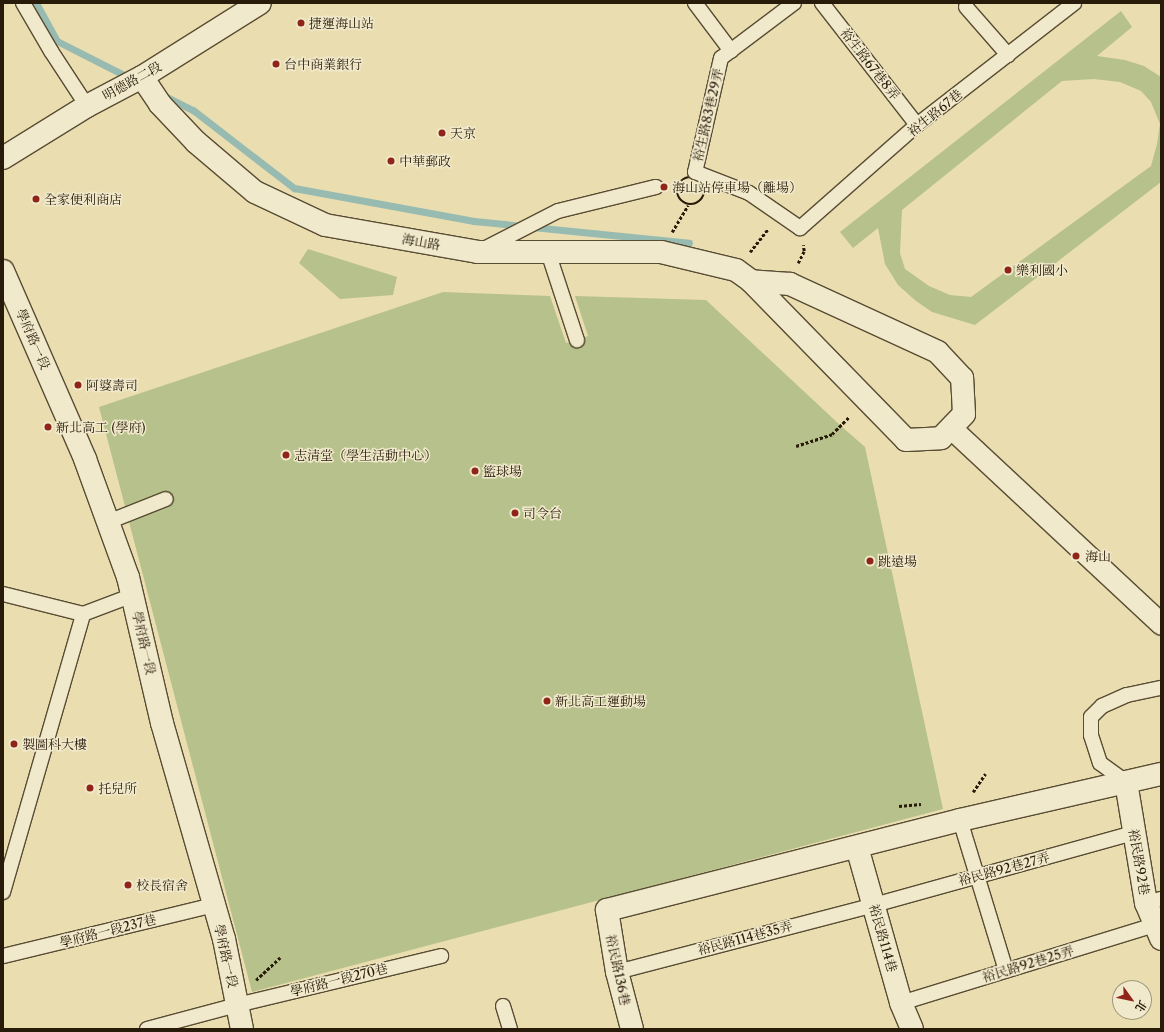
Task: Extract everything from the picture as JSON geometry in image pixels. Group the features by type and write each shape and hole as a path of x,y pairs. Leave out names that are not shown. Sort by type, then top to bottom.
{"street":[{"name":"明德路二段","path":"3,158 87,106 142,77 260,3"},
{"name":"海山路","path":"142,77 160,104 196,142 255,192 325,225 478,252 661,252 743,276 790,284"},
{"name":"學府路一段","path":"3,272 85,459 133,595 162,723 224,939 242,1029"},
{"path":"743,276 906,440 941,438 964,414 962,378 938,352 790,284"},
{"path":"951,428 1161,624"},
{"path":"857,847 960,820 1161,774"},
{"name":"裕民路92巷","path":"1126,782 1134,833 1153,901 1158,932"},
{"name":"裕民路114巷","path":"857,847 901,1003 912,1029"},
{"name":"裕民路136巷","path":"632,1029 617,972 607,910 857,847"}],"lane":[{"path":"24,3 51,51 87,106"},
{"path":"696,3 726,54 794,3"},
{"name":"裕生路67巷8弄","path":"822,3 917,126"},
{"name":"裕生路67巷","path":"800,228 917,126 1074,3"},
{"path":"966,7 1008,56"},
{"name":"裕生路83巷29弄","path":"726,54 695,172 749,193 800,228"},
{"path":"478,252 558,211 656,187"},
{"path":"548,252 577,340"},
{"path":"108,522 166,499"},
{"path":"3,594 83,614 133,595"},
{"path":"3,892 83,614"},
{"path":"1126,782 1100,763 1091,735 1091,717 1102,706 1127,695 1161,688"},
{"path":"960,820 1006,970"},
{"name":"裕民路92巷27弄","path":"874,905 1134,833"},
{"name":"學府路一段237巷","path":"3,956 214,905"},
{"name":"裕民路114巷35弄","path":"617,972 874,905"},
{"name":"裕民路92巷25弄","path":"901,1003 1006,970 1158,932"},
{"name":"學府路一段270巷","path":"147,1029 237,1005 441,956"},
{"path":"503,1006 510,1029"}],"path":[{"path":"661,252 688,205"},
{"path":"743,276 768,229 800,228 804,251 790,284"},
{"path":"796,446 832,434 849,418"},
{"path":"255,981 280,958"}],"green space":[{"path":"1121,11 1132,27 1097,56 1125,60 1144,66 1161,77 1161,182 975,325 932,312 916,301 898,285 885,264 878,228 853,248 840,232","holes":["1094,79 1120,82 1141,91 1151,102 1160,124 1157,144 1151,166 971,297 950,295 929,286 905,269 900,253 902,210 1062,81"]},
{"path":"308,249 397,277 393,295 340,299 299,263"},
{"name":"新北高工運動場","path":"443,292 550,296 566,343 588,336 575,296 706,300 865,447 943,809 252,992 99,407"}],"waterway":[{"path":"36,3 57,41 130,78"},
{"path":"161,94 193,110 294,188 474,221 689,243"}],"place":[{"name":"捷運海山站","path":"301,23"},
{"name":"台中商業銀行","path":"276,64"},
{"name":"天京","path":"442,133"},
{"name":"中華郵政","path":"391,161"},
{"name":"海山站停車場（離場）","path":"664,187"},
{"name":"全家便利商店","path":"36,199"},
{"name":"樂利國小","path":"1008,270"},
{"name":"阿婆壽司","path":"78,385"},
{"name":"新北高工 (學府)","path":"48,427"},
{"name":"志清堂（學生活動中心）","path":"286,455"},
{"name":"籃球場","path":"475,471"},
{"name":"司令台","path":"515,513"},
{"name":"海山","path":"1076,556"},
{"name":"跳遠場","path":"870,561"},
{"name":"新北高工運動場","path":"547,701"},
{"name":"製圖科大樓","path":"14,744"},
{"name":"托兒所","path":"90,788"},
{"name":"校長宿舍","path":"128,885"}]}
